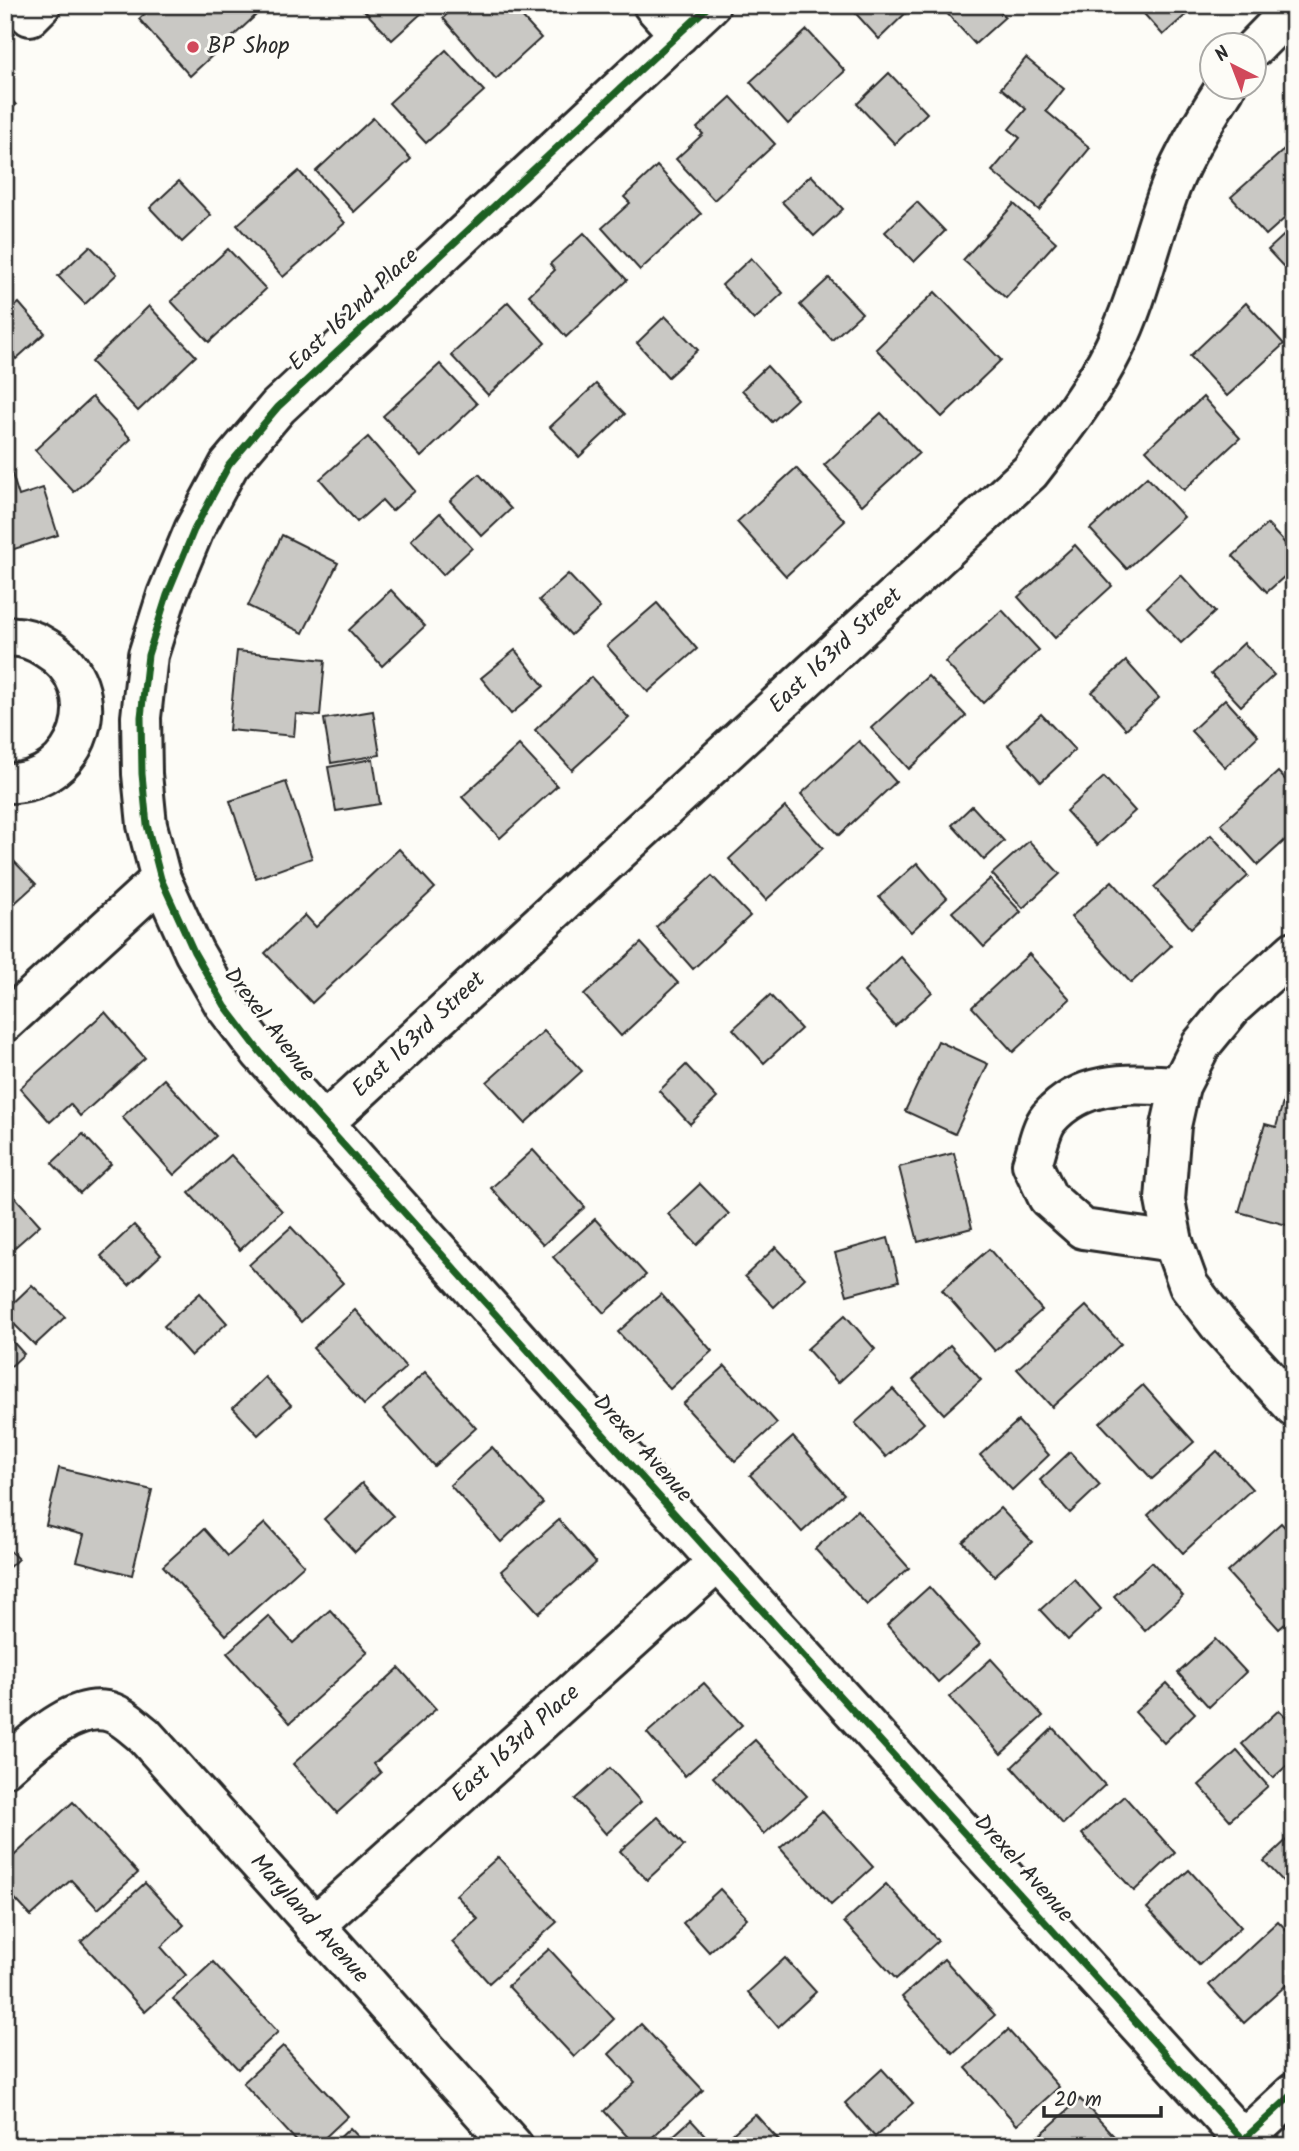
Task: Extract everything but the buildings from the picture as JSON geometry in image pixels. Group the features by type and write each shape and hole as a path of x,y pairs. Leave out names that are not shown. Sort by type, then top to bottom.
{"street":[{"path":"19,5 30,16 41,5"},
{"path":"653,5 679,33"},
{"name":"East 162nd Place","path":"141,718 148,655 167,595 194,530 229,466 278,407 710,5"},
{"path":"1268,33 1294,7"},
{"name":"East 163rd Street","path":"323,1124 1030,472 1076,413 1114,349 1138,291 1171,186 1216,102"},
{"path":"5,637 36,641 57,654 73,672 81,695 83,719 76,742 61,762 42,776 18,783 5,783"},
{"path":"83,719 141,718"},
{"name":"Drexel Avenue","path":"141,718 142,774 147,825 161,880 194,952 225,1006 260,1052 1242,2140 1294,2093"},
{"path":"5,1022 161,880"},
{"path":"1294,951 1233,1006 1201,1045 1180,1086 1167,1154 1165,1200 1173,1242 1189,1286 1220,1326 1294,1407"},
{"path":"1173,1242 1083,1229 1048,1198 1032,1164 1047,1120 1076,1096 1120,1084 1180,1086"},
{"name":"East 163rd Place","path":"314,1926 718,1562"},
{"name":"Maryland Avenue","path":"5,1767 68,1718 93,1709 114,1713 145,1735 513,2146"}],"cycle path":[{"path":"710,5 278,407 229,465 194,530 167,595 148,655 141,717 142,774 147,825 161,879 194,952 225,1006 260,1052 1243,2140 1294,2093"}],"place":[{"name":"BP Shop","path":"193,47"}]}
